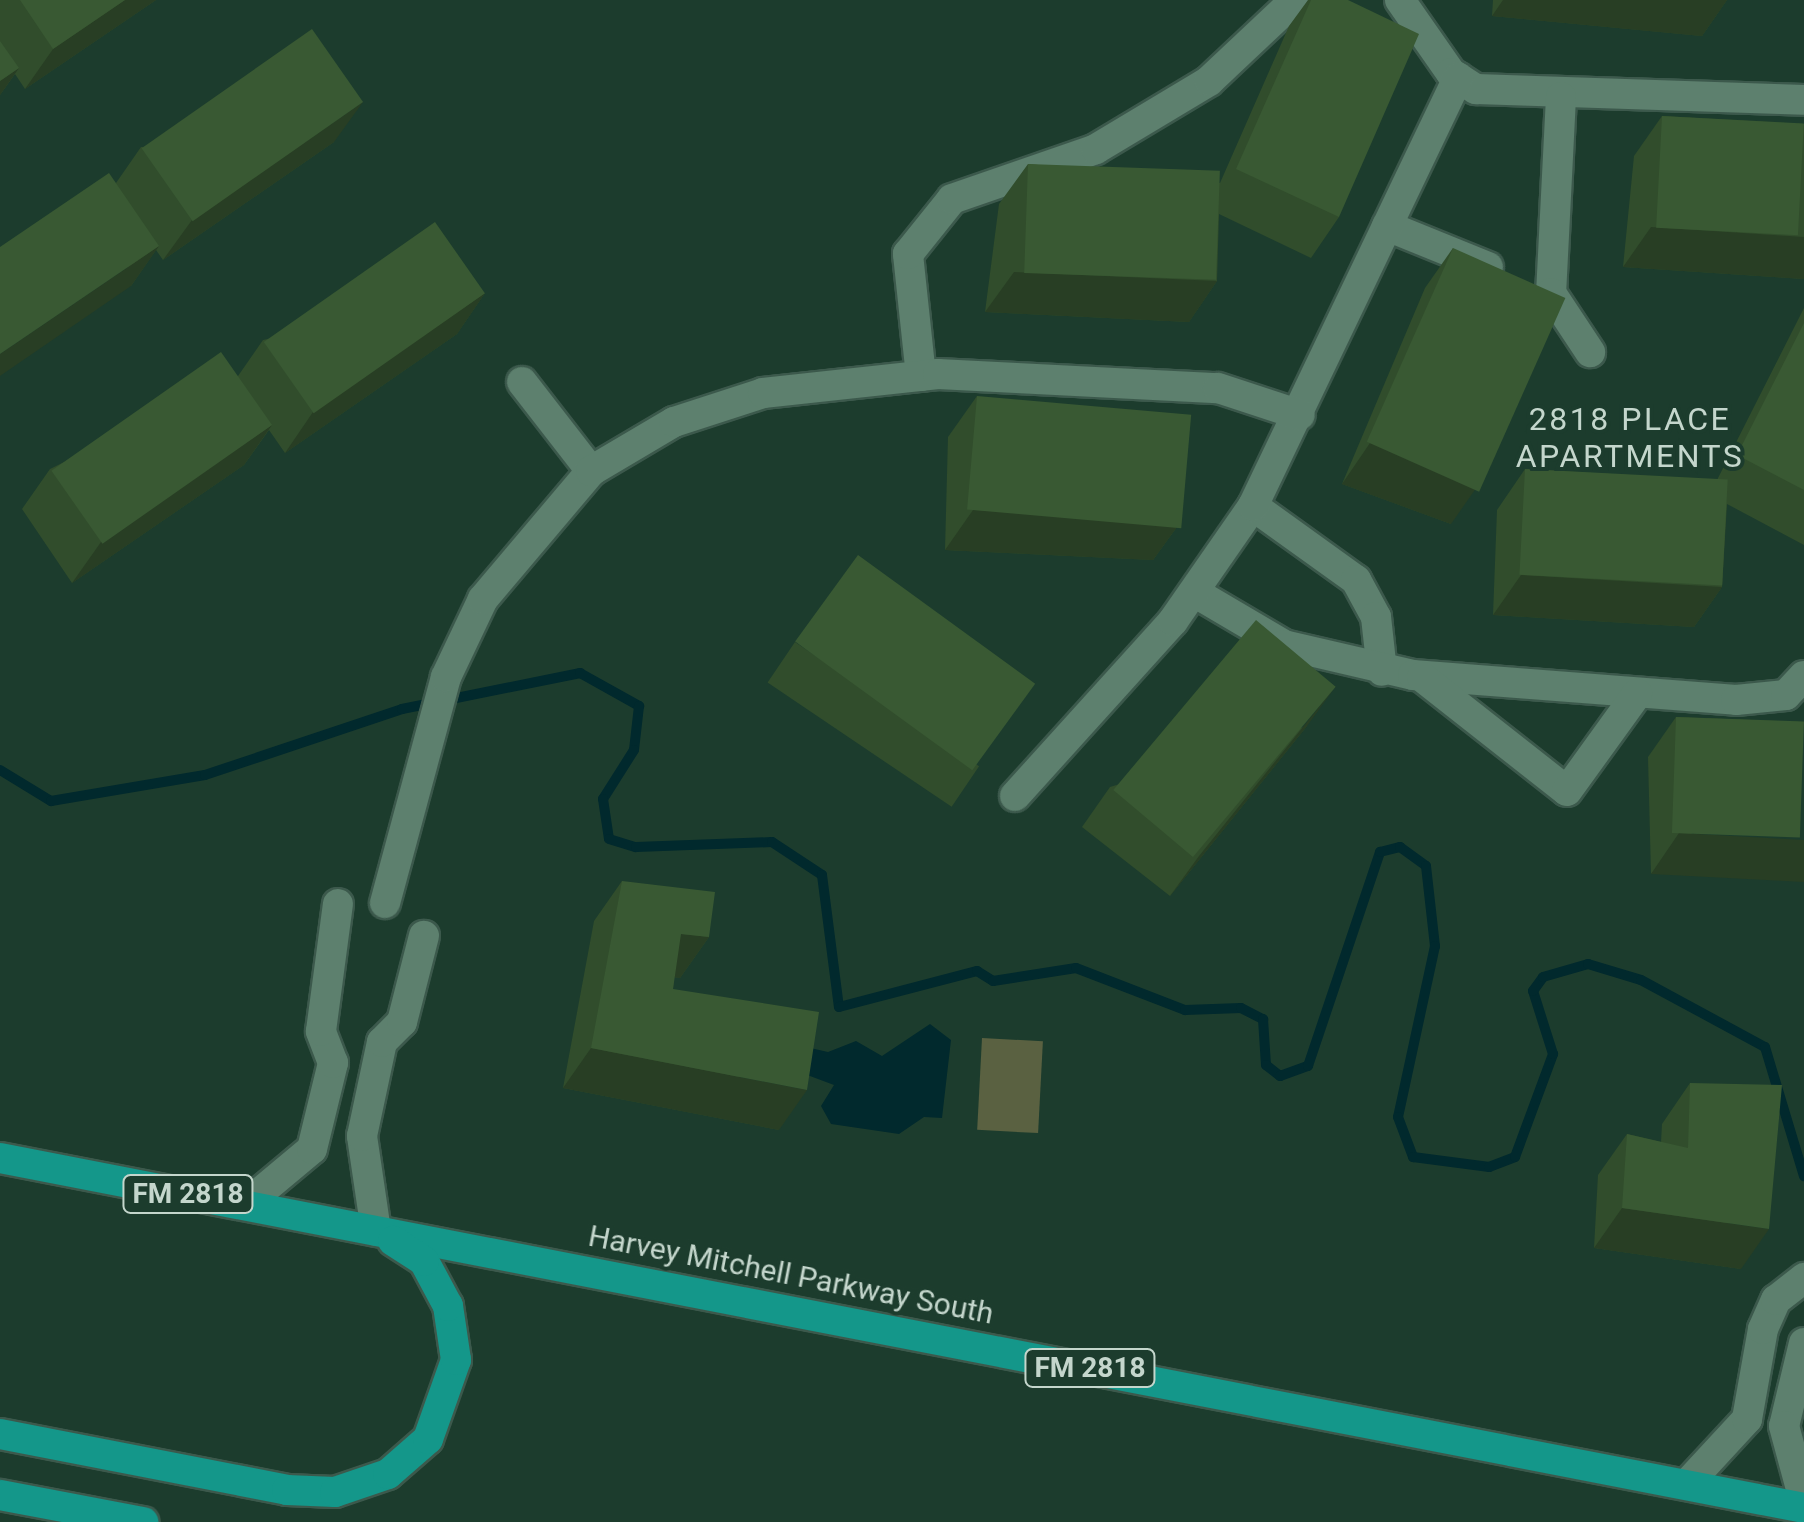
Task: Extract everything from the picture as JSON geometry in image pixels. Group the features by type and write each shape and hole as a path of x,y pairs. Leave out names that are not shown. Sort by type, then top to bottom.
{"highway":[{"name":"Harvey Mitchell Parkway South","path":"0,1158 1804,1504"},
{"path":"0,1434 287,1490 335,1492 388,1474 428,1439 456,1360 448,1306 424,1261 376,1231"},
{"path":"0,1495 143,1522"}],"street":[{"path":"921,376 908,254 952,199 1096,149 1208,81 1294,0"},
{"path":"1400,0 1458,78 1476,89 1561,96 1804,100"},
{"path":"1016,796 1194,592 1252,506 1300,415 1458,78"},
{"path":"1551,293 1561,96"},
{"path":"1387,226 1551,293 1590,352"},
{"path":"385,904 404,810 446,677 483,599 591,471 674,422 763,392 921,376 1218,388 1300,415"},
{"path":"522,382 591,471"},
{"path":"1252,506 1356,580 1376,617 1382,670"},
{"path":"1194,592 1284,645 1422,676 1736,700 1786,695 1804,676"},
{"path":"1422,676 1567,791 1637,694"},
{"path":"244,1205 312,1149 333,1062 321,1031 338,904"},
{"path":"376,1231 362,1136 382,1042 402,1022 424,936"},
{"path":"1688,1483 1747,1419 1763,1329 1776,1300 1804,1278"},
{"path":"1804,1343 1784,1426 1804,1504"}],"green space":[{"path":"982,1038 1043,1041 1038,1133 977,1130"}],"water":[{"path":"930,1024 951,1040 942,1118 924,1117 899,1134 831,1124 821,1106 834,1085 802,1073 806,1047 828,1052 856,1041 882,1056"}],"building":[{"path":"20,0 125,0 53,49"},
{"path":"1311,0 1348,0 1419,34 1339,217 1236,169"},
{"path":"312,29 363,102 193,221 142,148"},
{"path":"0,41 19,68 0,81"},
{"path":"1662,116 1804,123 1798,235 1656,228"},
{"path":"1028,164 1220,171 1216,280 1024,273"},
{"path":"109,173 159,246 0,354 0,247"},
{"path":"435,222 485,293 314,413 264,342"},
{"path":"1453,248 1565,298 1479,492 1367,442"},
{"path":"1804,323 1804,490 1737,455"},
{"path":"221,352 272,425 102,544 51,471"},
{"path":"977,396 1191,415 1181,528 967,510"},
{"path":"1525,469 1728,480 1722,585 1519,575"},
{"path":"858,555 1035,684 972,770 795,642"},
{"path":"1256,620 1336,687 1193,857 1113,790"},
{"path":"1676,717 1804,721 1800,837 1672,833"},
{"path":"622,881 715,892 709,937 681,934 673,989 819,1012 807,1090 591,1048"},
{"path":"1690,1083 1782,1085 1769,1229 1622,1208 1627,1134 1688,1148"}],"waterway":[{"path":"0,770 51,801 205,775 402,709 580,673 639,706 634,750 603,799 609,839 636,847 772,842 822,875 839,1007 977,971 993,981 1076,968 1185,1010 1241,1008 1263,1019 1266,1065 1280,1076 1308,1066 1380,852 1400,847 1426,866 1435,946 1398,1117 1413,1157 1489,1167 1515,1157 1553,1054 1533,991 1543,977 1588,964 1641,980 1765,1047 1804,1176"}],"district":[{"name":"2818 PLACE APARTMENTS","path":"1630,438"}]}
